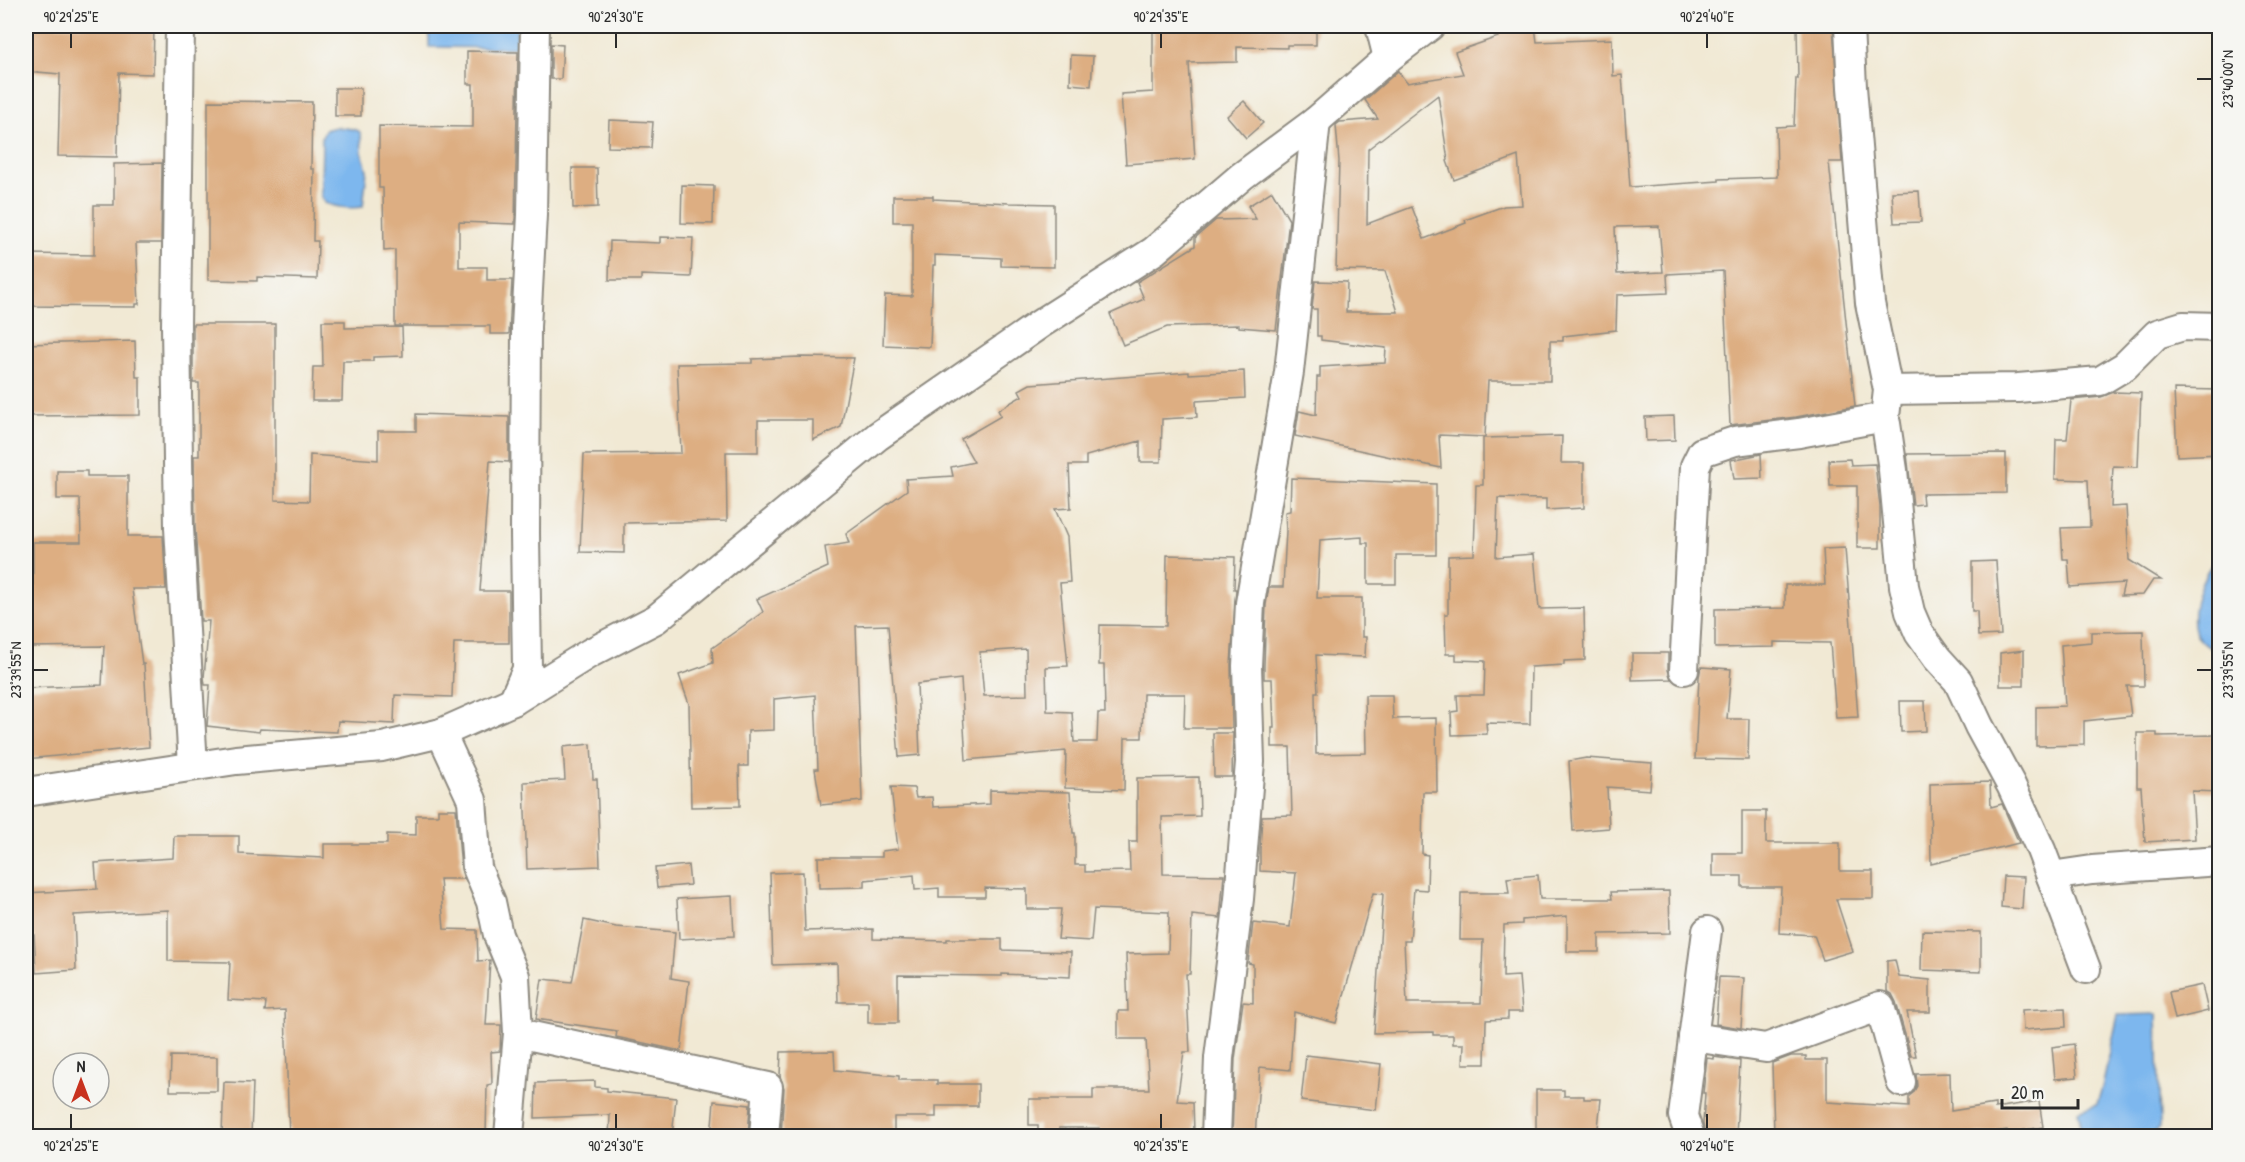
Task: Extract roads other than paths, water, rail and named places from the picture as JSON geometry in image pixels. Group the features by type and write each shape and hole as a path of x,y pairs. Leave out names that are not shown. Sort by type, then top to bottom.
{"street":[{"path":"180,26 176,326 178,471 182,596 193,766"},
{"path":"513,701 527,669 526,327 532,215 534,26"},
{"path":"1380,26 1388,58"},
{"path":"26,792 236,760 382,747 441,732 513,701 590,653 656,619 878,436 1040,324 1154,251 1242,176 1316,121 1388,58 1430,26"},
{"path":"1849,26 1870,303 1887,403 1904,586 1910,612 1919,633 1958,681 2011,785 2051,876 2086,969"},
{"path":"1216,1137 1219,1058 1239,899 1250,762 1247,666 1250,603 1289,372 1316,121"},
{"path":"1684,670 1695,466 1702,452 1735,441 1799,433 1887,403 2100,381 2125,366 2138,350 2157,334 2183,326 2220,327"},
{"path":"441,732 472,800 477,868 491,902 498,935 515,976 518,1033 509,1137"},
{"path":"2051,876 2092,870 2220,861"},
{"path":"1690,1137 1683,1116 1707,931"},
{"path":"1693,1037 1766,1048 1880,1006 1901,1082"},
{"path":"518,1033 768,1088 764,1137"}],"water":[{"path":"429,26 517,26 517,48 429,47"},
{"path":"336,127 353,129 359,131 361,135 362,153 367,170 363,207 335,206 325,203 321,197 322,137 325,130"},
{"path":"2219,557 2219,652 2199,638 2194,626 2194,616 2202,582"},
{"path":"2157,1014 2160,1127 2151,1136 2083,1136 2078,1111 2097,1104 2118,1015"}]}
